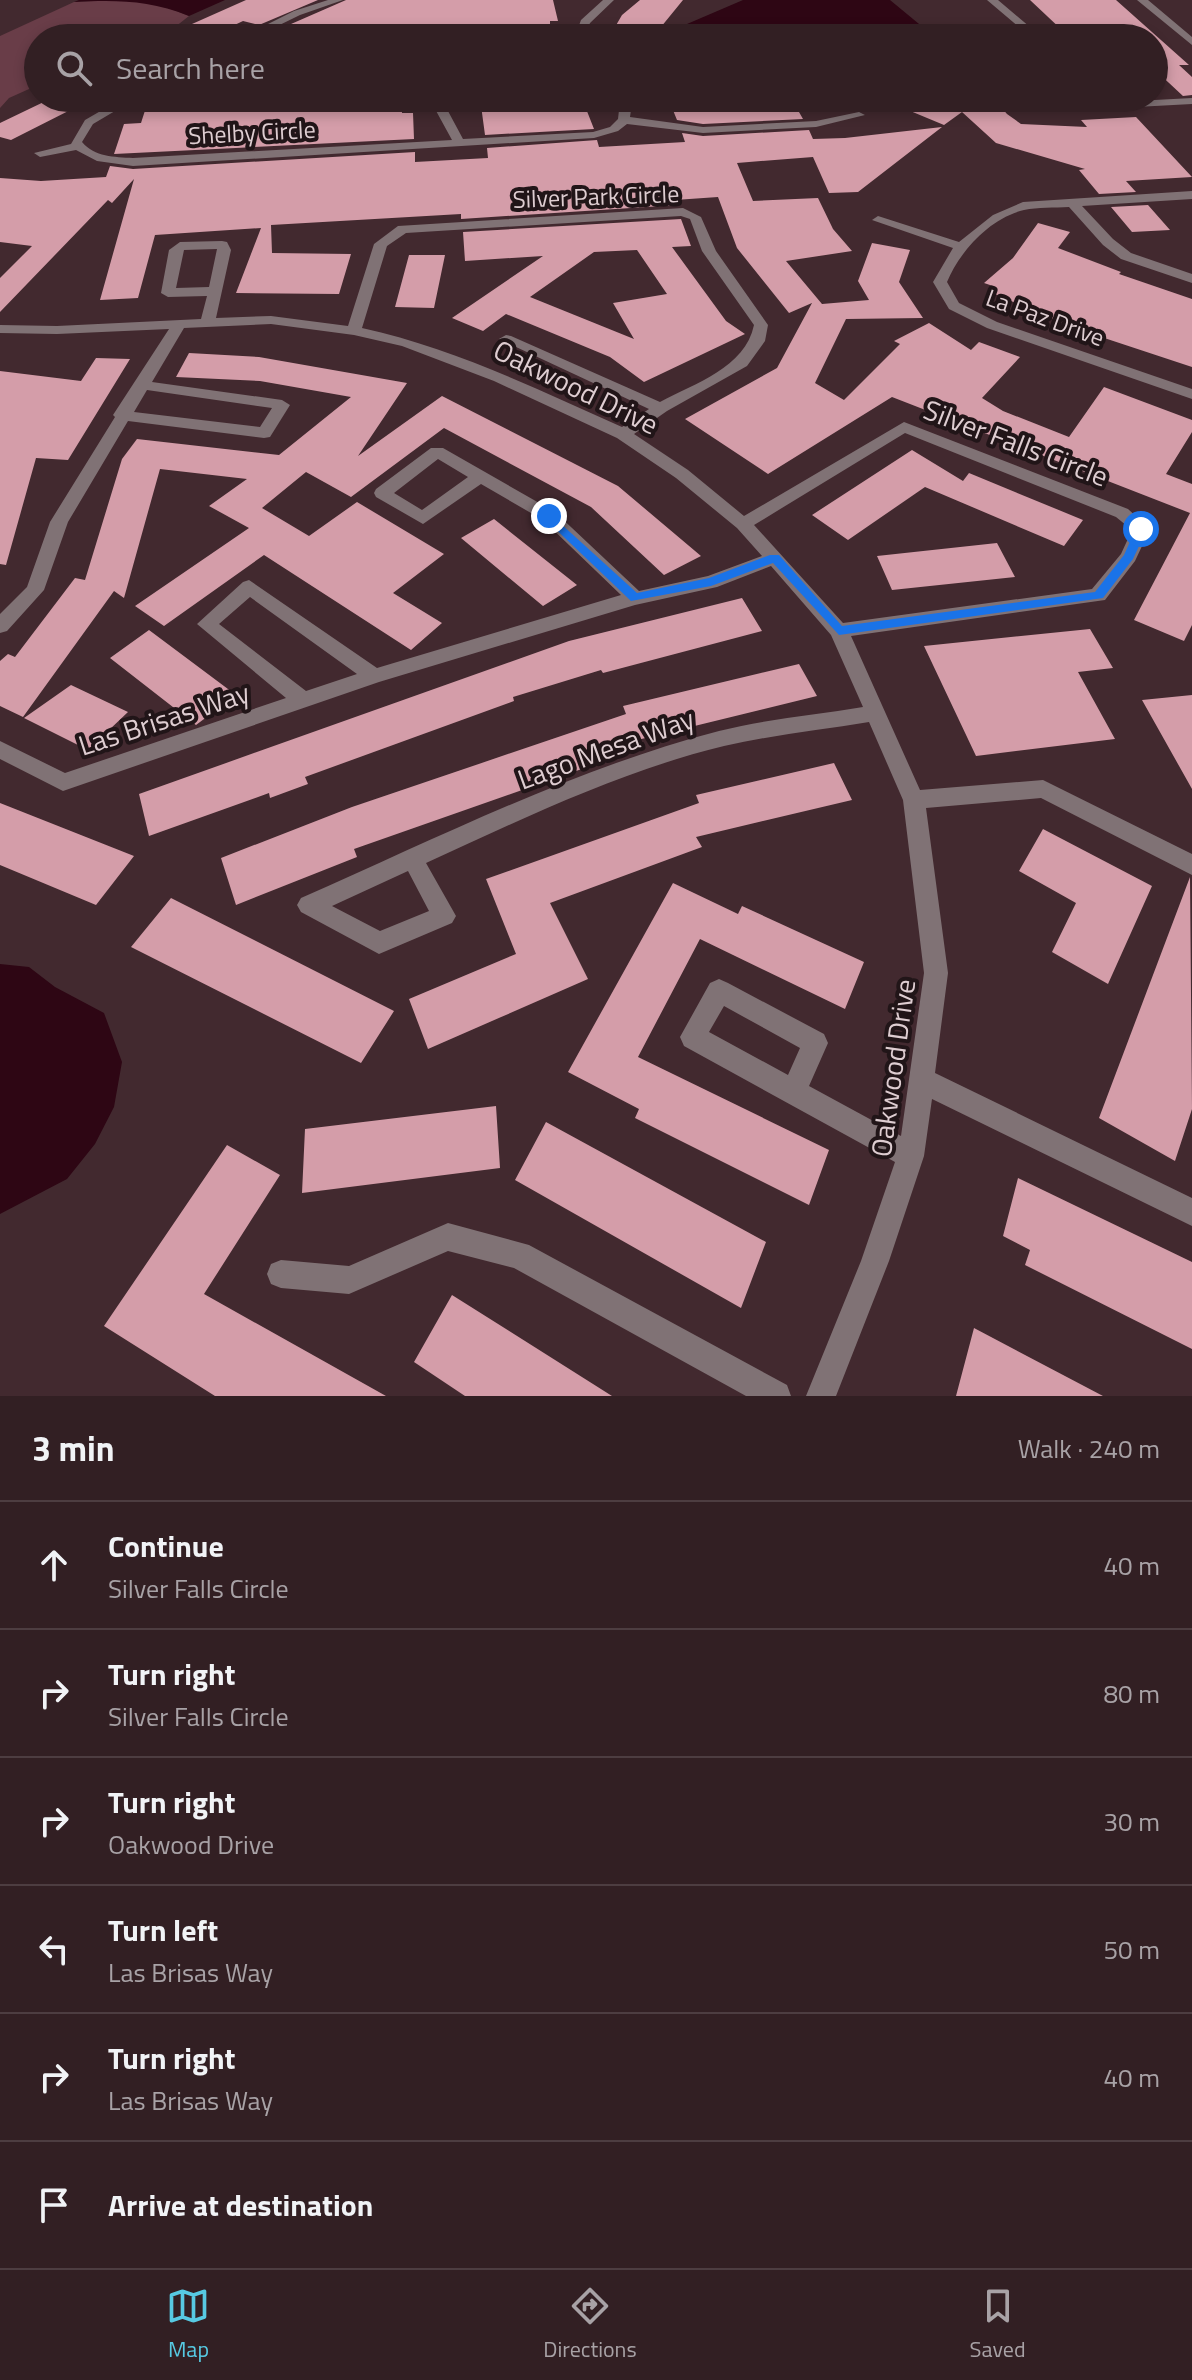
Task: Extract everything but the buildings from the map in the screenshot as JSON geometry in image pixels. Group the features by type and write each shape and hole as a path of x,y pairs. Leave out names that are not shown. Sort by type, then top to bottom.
{"street":[{"path":"274,24 338,0"},
{"path":"584,24 609,0"},
{"path":"992,0 1021,24"},
{"path":"1142,0 1192,42"},
{"path":"1168,102 1192,101"},
{"path":"40,153 78,146 78,137 89,122 106,112"},
{"path":"443,112 459,142"},
{"path":"625,112 624,120 703,130 816,124 859,115"},
{"name":"Shelby Circle","path":"78,146 96,157 133,162 594,135 614,129 624,120"},
{"name":"La Paz Drive","path":"1192,195 1023,206 1001,213 962,247 945,267 940,282 954,306 992,325 1192,394"},
{"path":"1072,203 1108,242 1126,256 1192,279"},
{"name":"Silver Park Circle","path":"354,331 381,244 403,229 683,212 695,217 709,251 761,325 758,341 742,363 661,408 623,434"},
{"path":"878,220 962,247"},
{"path":"208,321 215,291 224,250 222,245 180,246 176,250 168,293 215,291"},
{"name":"Oakwood Drive","path":"0,329 57,330 271,320 354,331 406,342 499,378 623,434 682,474 743,524 839,631 914,800 936,973 911,1156 875,1261 821,1396"},
{"path":"0,626 35,590 59,522 121,415 144,385 179,324"},
{"path":"506,339 661,408"},
{"path":"121,415 264,433 282,405 144,385"},
{"name":"Silver Falls Circle","path":"743,524 904,427 1122,513 1141,529 1129,557 1098,595 839,631"},
{"path":"480,477 423,518 382,493 437,452 549,516 635,598"},
{"name":"Las Brisas Way","path":"0,749 63,782 374,676 635,598 711,582 775,558"},
{"name":"Las Brisas Way","path":"305,702 206,624 249,587 374,676"},
{"name":"Lago Mesa Way","path":"413,860 444,916 379,943 309,905 609,774 705,743 875,713"},
{"path":"914,800 1043,789 1192,865"},
{"path":"794,1092 815,1043 719,991 693,1037 911,1156"},
{"path":"923,1081 1192,1212"},
{"path":"281,1274 349,1280 448,1237 519,1255 776,1396"}],"shaded area":[{"path":"113,0 156,3 189,16 179,24 26,24 74,2"},
{"path":"225,0 189,16 146,4 74,2"},
{"path":"743,0 890,0 919,24 687,24"},
{"path":"24,25 24,91 9,98 0,108 0,36"},
{"path":"0,964 29,967 55,987 104,1013 122,1062 114,1107 95,1144 67,1179 0,1214"}],"route":[{"path":"549,516 635,598 711,582 775,558 839,631 1098,595 1129,557 1141,529"}]}
